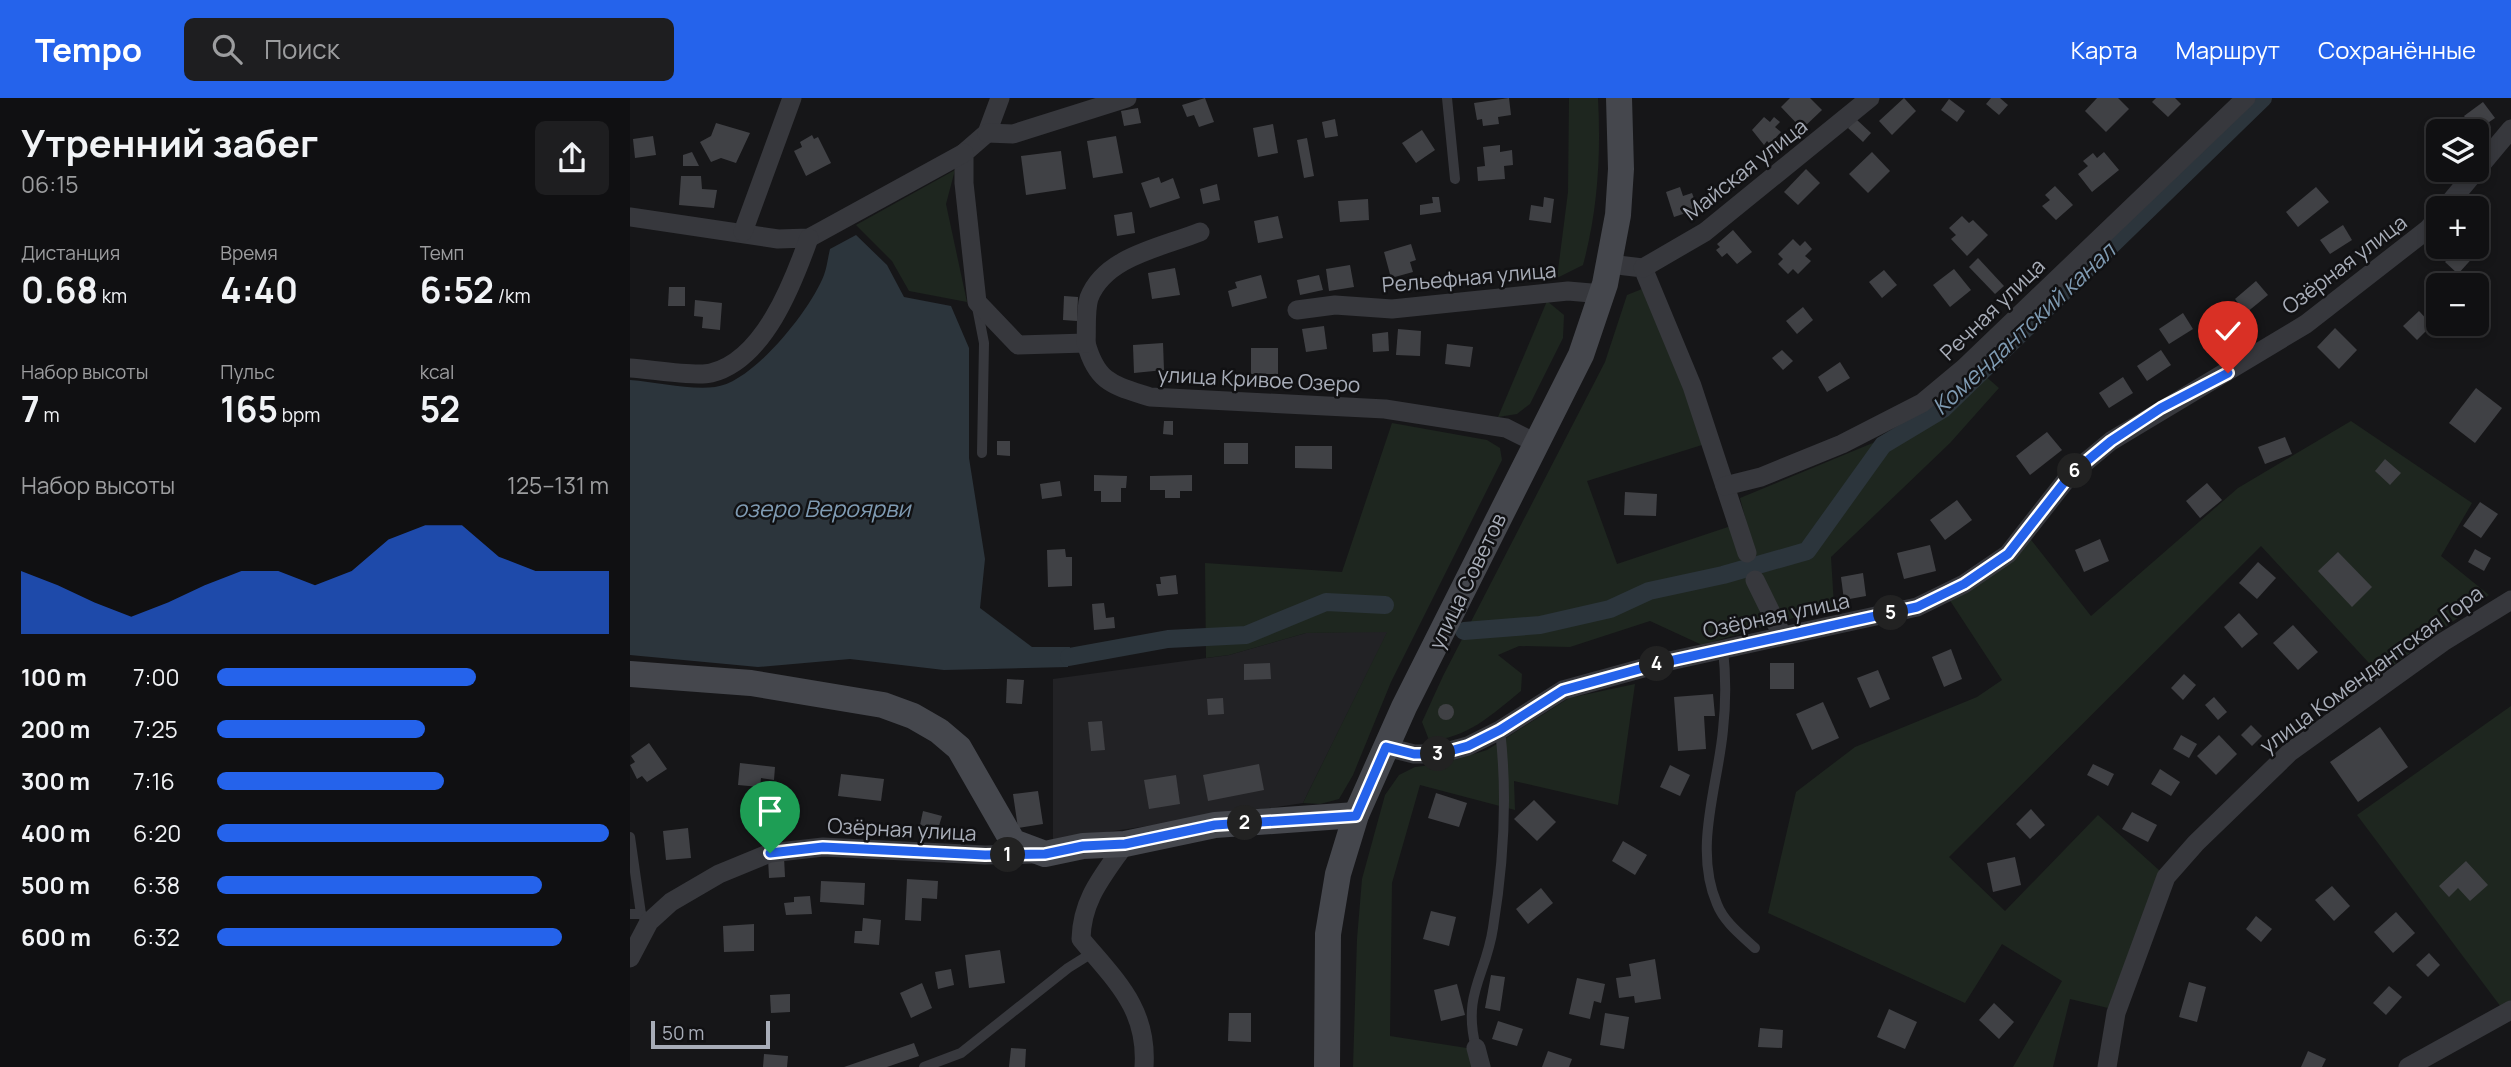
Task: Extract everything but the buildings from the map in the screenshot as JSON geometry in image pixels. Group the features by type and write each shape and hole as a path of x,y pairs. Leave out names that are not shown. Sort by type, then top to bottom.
{"main road":[{"name":"улица Советов","path":"1327,1067 1328,934 1338,874 1356,816 1386,747 1581,355 1603,294 1609,264 1621,169 1619,98"},
{"path":"630,674 751,682 859,700 913,716 939,731 959,748 1013,842 1045,854 1083,846 1125,844 1215,825 1356,816"}],"street":[{"path":"743,232 792,98"},
{"path":"630,218 778,239 809,238 964,153 987,133 1000,98"},
{"path":"987,133 1013,134 1127,98"},
{"name":"Майская улица","path":"1643,268 1705,232 1870,98"},
{"name":"Речная улица","path":"1726,486 1761,477 1842,444 1922,403 1964,368 2246,98"},
{"path":"2455,196 2511,129"},
{"path":"964,153 964,183 977,302 1018,345 1086,343 1088,301 1098,280 1120,263 1200,232"},
{"name":"Озёрная улица","path":"1386,747 1414,754 1439,754 1468,746 1500,730 1563,690 1782,635 1917,607 1964,584 2008,554 2070,475 2111,441 2306,324 2426,231"},
{"path":"630,368 710,373 738,359 761,335 779,308 809,238"},
{"path":"1609,264 1643,268 1692,386 1747,553"},
{"name":"Рельефная улица","path":"1297,310 1335,305 1392,309 1568,291 1603,294"},
{"name":"улица Кривое Озеро","path":"1086,343 1093,366 1103,378 1116,386 1150,397 1385,409 1506,428 1535,443"},
{"path":"1755,580 1782,635"},
{"name":"улица Комендантская Гора","path":"2107,1067 2116,1013 2166,877 2196,843 2290,751 2443,642 2511,600"},
{"path":"1125,844 1093,890 1081,914 1081,939 1134,1006 1144,1030 1144,1067"},
{"name":"Озёрная улица","path":"630,957 640,917 719,874 770,853 823,847 985,855 1045,854"},
{"path":"2408,1067 2511,1010"}],"lane":[{"path":"1447,98 1455,179"},
{"path":"977,302 984,343 982,453"},
{"path":"1723,649 1723,731 1707,833 1709,877 1717,905 1733,928 1755,947"},
{"path":"1478,1058 1471,1004 1493,933 1507,809 1500,730"},
{"path":"630,837 640,917"},
{"path":"924,1067 961,1053 1068,968 1092,953"}],"shaded area":[{"path":"1569,98 1598,98 1597,182 1583,265 1557,278 1568,192"},
{"path":"955,170 946,204 967,302 909,291 892,261 856,225"},
{"path":"1642,289 1685,389 1702,445 1587,481 1617,564 1746,521 1740,498 1945,413 1983,374 1999,388 1950,443 1831,557 1834,606 1702,645 1650,621 1570,647 1519,646 1498,655 1522,674 1521,691 1467,731 1429,740 1422,722 1443,676 1605,362 1627,295"},
{"path":"1547,301 1564,315 1563,338 1530,404 1517,414 1498,417"},
{"path":"2351,421 2472,503 2441,556 2489,595 2380,675 2261,546 1949,857 2005,911 2098,815 2160,871 2108,1008 2070,999 2053,1067 2013,1067 2062,981 2002,944 1965,1003 1768,913 1796,792 1855,747 1977,697 2002,680 1947,596 2028,536 2091,616 2238,488"},
{"path":"1392,423 1487,440 1500,448 1502,460 1391,682 1353,775 1339,799 1320,804 1303,803 1387,632 1306,633 1229,655 1206,658 1205,563 1342,572"},
{"path":"1388,631 1303,803 1053,840 1053,679 1229,655 1306,633"},
{"path":"1635,684 1618,805 1514,781 1515,810 1420,785 1392,883 1390,1036 1486,1051 1491,1067 1353,1067 1357,939 1362,879 1385,795 1399,775 1415,767 1441,764 1487,750 1569,698"},
{"path":"2511,706 2511,1002 2501,1007 2357,815"}],"water":[{"name":"озеро Вероярви","path":"856,235 887,265 904,297 951,306 969,348 969,458 985,559 980,608 1032,647 1070,647 1068,667 944,670 850,659 758,667 630,655 630,380 705,388 730,382 746,373 779,342 807,306 824,275 830,249"}],"waterway":[{"name":"Комендантский канал","path":"1464,631 1540,625 1610,609 1649,591 1723,575 1807,551 1883,445 1943,409 2263,98"},
{"name":"Комендантский канал","path":"1069,657 1168,639 1246,635 1326,602 1385,605"}],"route":[{"path":"770,853 823,847 985,855 1045,854 1083,846 1125,844 1215,825 1356,816 1386,747 1414,754 1439,754 1468,746 1500,730 1563,690 1665,662 1917,607 1964,584 2008,554 2070,475 2111,441 2161,408 2228,373"}]}
